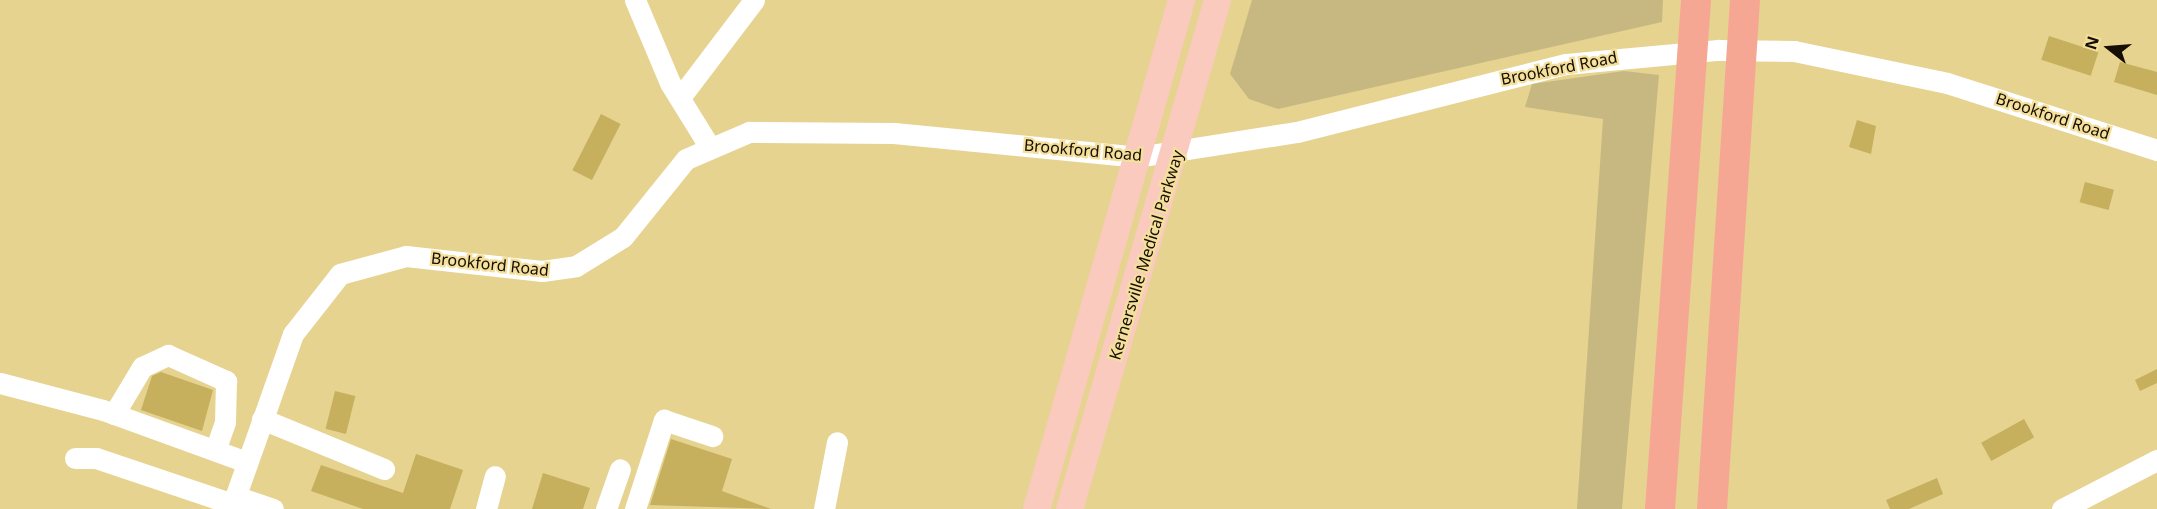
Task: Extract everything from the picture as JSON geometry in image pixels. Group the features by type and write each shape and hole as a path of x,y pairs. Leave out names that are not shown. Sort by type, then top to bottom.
{"highway":[{"path":"1660,509 1696,0"},
{"path":"1712,509 1745,0"}],"main road":[{"path":"1036,509 1181,0"},
{"name":"Kernersville Medical Parkway","path":"1069,509 1177,151 1217,0"}],"street":[{"path":"635,0 670,83 682,95 709,146"},
{"path":"682,95 754,0"},
{"name":"Brookford Road","path":"233,503 293,334 340,274 406,256 542,271 576,266 624,237 671,174 709,146 749,132 818,128 1137,157 1298,132 1505,77 1639,53 1794,51 1947,82 2157,150"},
{"path":"114,414 142,367 168,354 226,381 228,402 216,448"},
{"path":"0,383 114,414 216,448 247,462"},
{"path":"262,419 384,469"},
{"path":"635,509 664,420 712,436"},
{"path":"824,509 837,442"},
{"path":"75,458 96,458 233,503 271,509"},
{"path":"2062,509 2157,460"},
{"path":"606,509 620,469"},
{"path":"486,509 495,476"}],"shaded area":[{"path":"1252,0 1663,0 1662,22 1278,109 1249,99 1230,74"},
{"path":"1624,71 1659,75 1622,509 1577,509 1603,119 1525,107 1532,84"}],"building":[{"path":"2049,36 2098,52 2091,76 2041,60"},
{"path":"2120,62 2157,72 2157,95 2114,82"},
{"path":"601,114 621,124 592,180 572,170"},
{"path":"1857,120 1876,126 1871,154 1849,147"},
{"path":"2085,182 2114,190 2109,210 2080,202"},
{"path":"2157,369 2157,383 2140,391 2135,380"},
{"path":"161,372 213,390 202,431 141,410 152,376"},
{"path":"335,391 355,396 346,434 326,429"},
{"path":"2024,419 2034,437 1991,461 1981,443"},
{"path":"671,439 732,459 722,491 771,509 650,505"},
{"path":"416,454 463,470 450,509 363,509 311,491 321,465 403,493"},
{"path":"543,473 590,488 583,509 532,509"},
{"path":"1937,478 1943,494 1909,509 1890,509 1886,500"}]}
